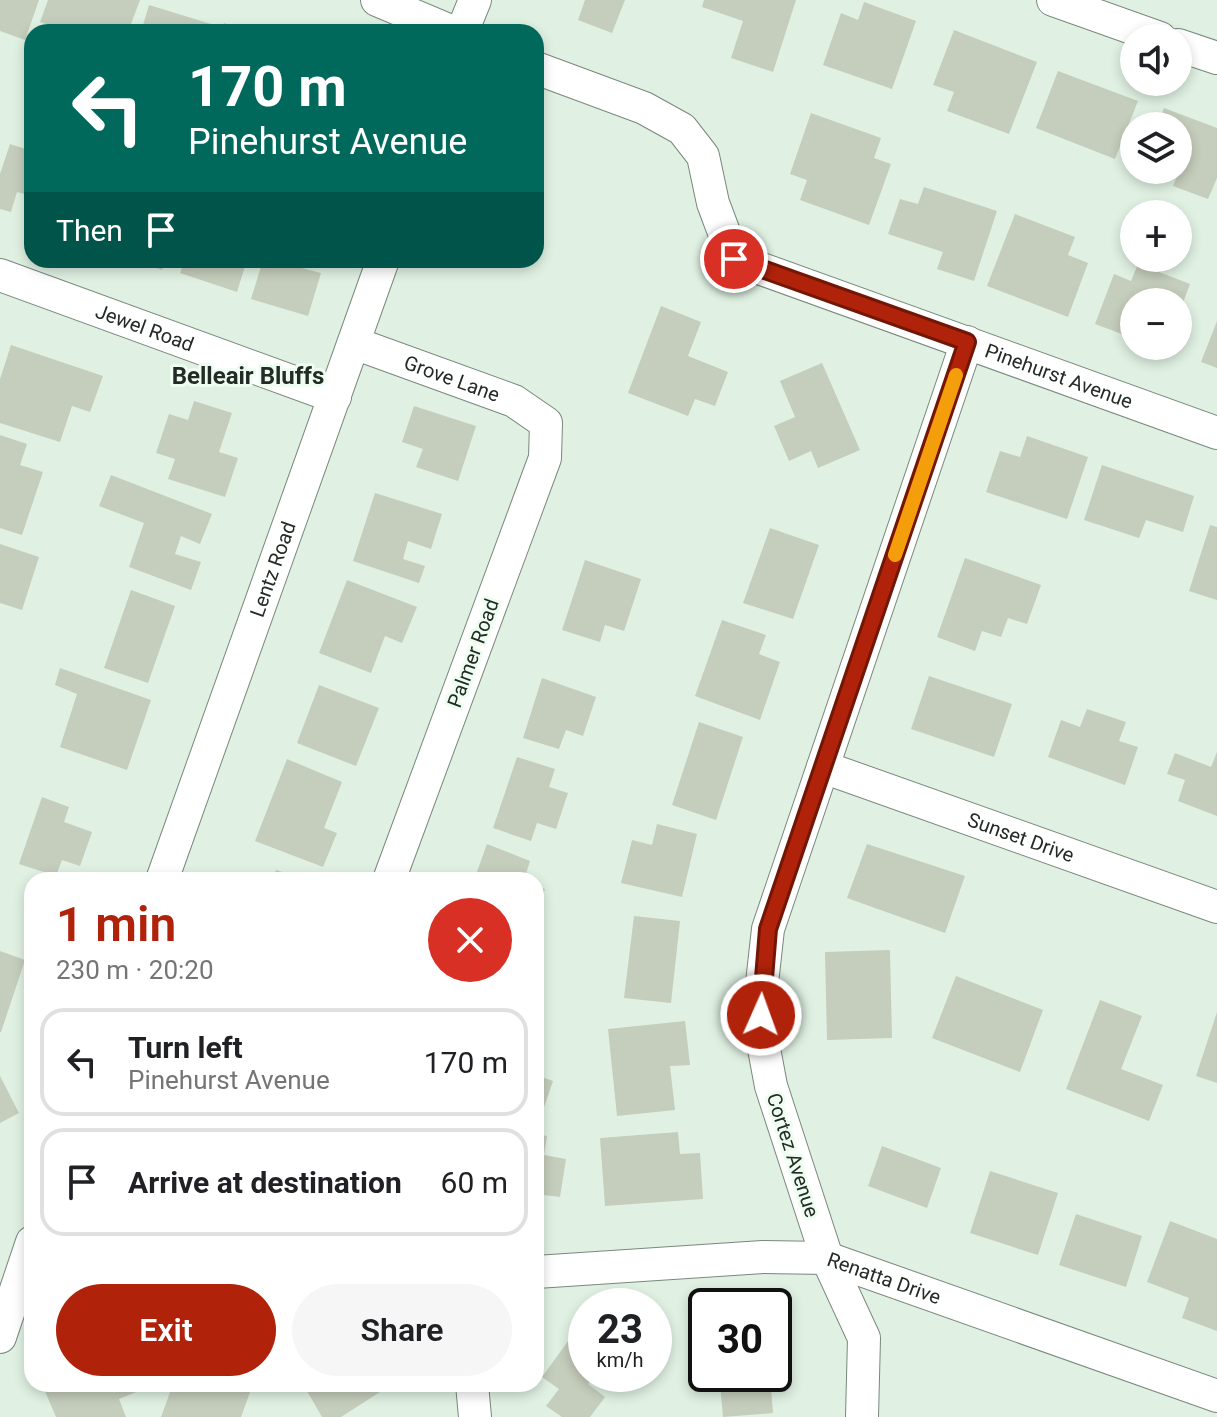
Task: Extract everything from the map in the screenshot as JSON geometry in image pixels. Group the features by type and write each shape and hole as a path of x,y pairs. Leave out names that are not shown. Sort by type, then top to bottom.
{"street":[{"path":"377,0 434,24"},
{"path":"465,24 475,0"},
{"path":"1053,0 1121,24"},
{"path":"1192,50 1217,58"},
{"name":"Pinehurst Avenue","path":"544,71 644,108 682,129 703,156 713,203 734,259 1217,433"},
{"name":"Lentz Road","path":"165,872 380,268"},
{"name":"Jewel Road","path":"0,275 335,397"},
{"name":"Cortez Avenue","path":"862,1417 864,1338 827,1258 771,1086 762,1038 761,992 768,929 967,342"},
{"name":"Grove Lane","path":"354,343 514,401 546,423"},
{"name":"Palmer Road","path":"392,872 545,458 546,423"},
{"name":"Sunset Drive","path":"823,767 1217,907"},
{"path":"0,1337 23,1247"},
{"name":"Renatta Drive","path":"544,1271 763,1257 827,1258 1217,1396"},
{"path":"473,1392 475,1417"}],"building":[{"path":"0,0 39,0 31,24 24,24 24,40 0,31"},
{"path":"48,0 140,0 131,24 40,22"},
{"path":"585,0 625,0 612,33 578,20"},
{"path":"704,0 796,0 773,72 731,58 743,21 702,7"},
{"path":"864,2 916,21 892,89 823,65 841,13 858,20"},
{"path":"149,5 211,24 143,24"},
{"path":"954,30 1037,62 1009,134 947,111 954,92 933,85"},
{"path":"1058,71 1138,101 1134,112 1120,112 1120,146 1115,159 1036,128"},
{"path":"811,113 881,138 874,158 891,164 869,225 800,200 807,180 790,174"},
{"path":"1192,119 1217,128 1217,178 1208,199 1173,186 1192,184"},
{"path":"10,144 24,148 24,194 17,192 11,212 0,209 0,174"},
{"path":"924,187 997,211 974,281 937,269 943,252 888,234 900,199 918,204"},
{"path":"1015,214 1075,237 1068,255 1088,263 1068,317 987,286"},
{"path":"182,268 244,268 237,292 180,273"},
{"path":"261,268 302,268 321,273 308,316 251,299"},
{"path":"1135,272 1159,272 1190,284 1188,288 1120,288 1120,333 1095,324 1114,274 1131,281"},
{"path":"661,306 701,322 688,356 728,372 715,406 695,399 688,416 628,393"},
{"path":"1217,321 1217,368 1201,362"},
{"path":"11,345 103,376 90,412 72,406 60,442 0,423 0,379"},
{"path":"822,363 860,450 818,468 811,451 789,461 774,426 795,417 780,381"},
{"path":"194,401 232,413 219,452 238,458 225,497 168,479 175,459 156,453 169,414 188,420"},
{"path":"414,406 476,426 458,481 416,467 423,449 402,442"},
{"path":"0,435 27,444 20,465 43,472 22,535 0,528"},
{"path":"1027,436 1088,457 1067,519 986,492 1000,451 1020,457"},
{"path":"1102,465 1194,496 1183,532 1146,520 1139,538 1084,520"},
{"path":"111,475 212,514 200,544 181,536 175,554 201,562 191,590 129,567 144,523 99,506"},
{"path":"375,493 442,514 431,549 408,541 403,559 425,566 419,583 353,561"},
{"path":"1210,525 1217,527 1217,600 1189,591"},
{"path":"770,528 819,545 793,619 743,603"},
{"path":"0,544 39,557 22,610 0,603"},
{"path":"965,558 1041,585 1027,624 1008,618 1001,637 982,631 975,651 937,637"},
{"path":"585,560 641,579 624,631 605,625 600,642 562,630"},
{"path":"347,580 417,607 402,643 385,636 371,673 319,653"},
{"path":"131,590 175,606 148,683 104,668"},
{"path":"722,620 766,635 759,654 780,662 760,720 695,696"},
{"path":"60,668 151,700 127,770 60,747 77,694 55,685"},
{"path":"929,676 1012,704 994,757 911,729"},
{"path":"542,678 596,697 583,736 566,730 559,749 523,738"},
{"path":"319,685 379,708 356,766 297,743"},
{"path":"1087,709 1126,722 1119,741 1138,747 1125,785 1048,757 1061,720 1080,727"},
{"path":"699,722 743,737 716,820 672,805"},
{"path":"1217,752 1217,816 1178,801 1185,780 1167,774 1175,753 1211,767"},
{"path":"517,757 555,769 549,787 568,793 556,829 537,823 531,841 493,828"},
{"path":"287,759 342,782 324,828 337,833 323,867 255,841"},
{"path":"42,797 69,807 64,822 92,832 80,866 62,860 58,872 44,872 19,864"},
{"path":"657,824 697,834 682,897 621,883 632,840 652,845"},
{"path":"487,844 530,861 527,872 477,872"},
{"path":"867,844 965,876 945,933 847,898"},
{"path":"634,916 680,921 671,1003 624,998"},
{"path":"890,950 892,1038 827,1040 825,952"},
{"path":"0,951 24,960 24,963 0,1032"},
{"path":"956,976 1043,1010 1020,1072 932,1038"},
{"path":"1100,1000 1142,1016 1121,1069 1163,1085 1149,1121 1066,1089"},
{"path":"1217,1012 1217,1083 1196,1076"},
{"path":"685,1021 690,1065 670,1066 675,1110 617,1116 608,1029"},
{"path":"0,1076 19,1113 0,1123"},
{"path":"544,1078 553,1081 544,1107"},
{"path":"678,1132 680,1154 700,1153 703,1199 605,1206 600,1138"},
{"path":"882,1146 941,1168 927,1208 868,1186"},
{"path":"544,1155 566,1159 560,1197 544,1195"},
{"path":"990,1171 1058,1193 1038,1255 970,1233"},
{"path":"1076,1214 1142,1236 1126,1287 1059,1265"},
{"path":"1170,1221 1217,1239 1217,1331 1182,1318 1189,1298 1147,1282"},
{"path":"568,1341 568,1392 598,1392 605,1397 590,1417 562,1417 546,1406 559,1389 544,1378"},
{"path":"45,1392 136,1392 119,1399 126,1417 56,1417"},
{"path":"170,1392 250,1392 241,1417 161,1417"},
{"path":"308,1392 380,1392 341,1417 322,1417"},
{"path":"721,1392 771,1392 773,1413 723,1417"}],"slow traffic":[{"path":"895,555 956,375"}],"district":[{"name":"Belleair Bluffs","path":"248,376"}],"route":[{"path":"734,259 967,342 768,929 761,1015"}]}
